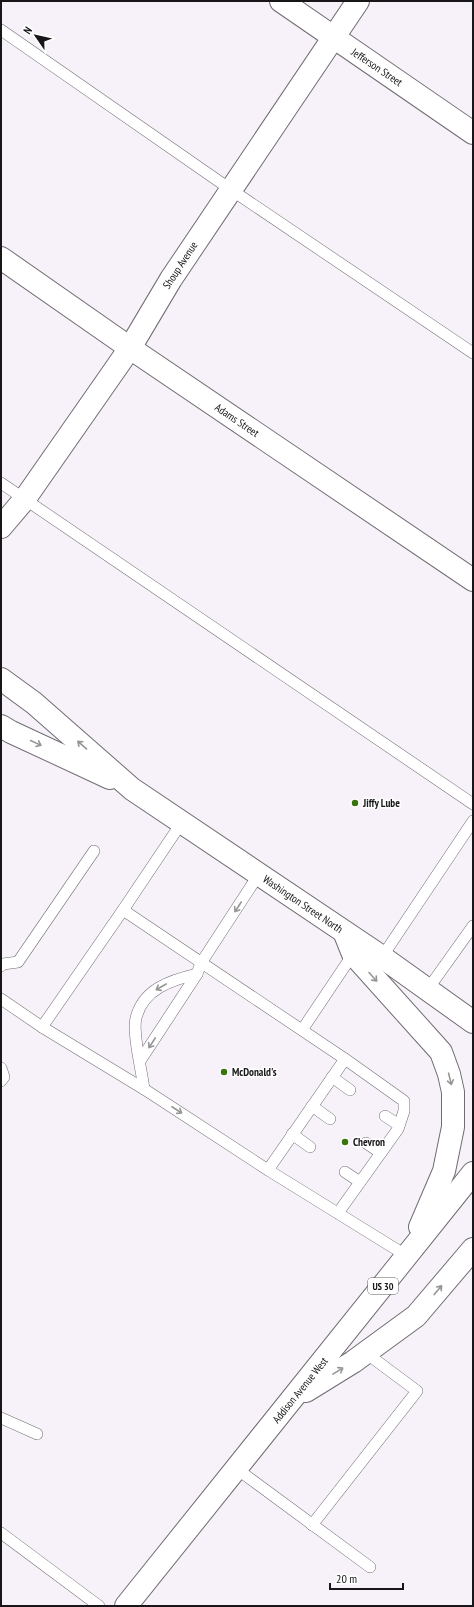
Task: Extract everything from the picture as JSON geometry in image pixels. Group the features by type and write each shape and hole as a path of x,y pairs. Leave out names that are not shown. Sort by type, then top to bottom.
{"main road":[{"name":"Jefferson Street","path":"281,1 473,133"},
{"name":"Shoup Avenue","path":"1,528 24,500 130,348 171,279 230,189 358,1"},
{"name":"Adams Street","path":"1,258 130,348 473,580"},
{"name":"Washington Street North","path":"1,680 34,703 132,789 344,933 382,957 473,1021"},
{"name":"Washington Street North","path":"1,726 132,789"},
{"path":"344,933 353,954 441,1052 449,1074 453,1092 453,1128 444,1171 408,1254"},
{"name":"Addison Avenue West","path":"126,1606 473,1173"},
{"name":"US 30","path":"293,1399 353,1362 416,1316 473,1249"}],"lane":[{"path":"1,30 230,189 473,353"},
{"path":"1,483 473,804"},
{"path":"382,957 473,821"},
{"path":"42,1027 182,822"},
{"path":"1,966 3,964 18,962 94,851"},
{"path":"140,1061 197,974 202,963 259,874"},
{"path":"123,910 345,1059 404,1101 404,1111 398,1129 338,1213"},
{"path":"428,990 471,933"},
{"path":"302,1030 353,954"},
{"path":"144,1089 136,1039 135,1019 143,1000 158,988 177,979 197,974"},
{"path":"1,998 42,1027 144,1089 268,1170 408,1254"},
{"path":"268,1170 345,1059"},
{"path":"1,1068 4,1077 1,1081"},
{"path":"332,1077 350,1090"},
{"path":"312,1106 330,1119"},
{"path":"386,1116 399,1125"},
{"path":"292,1134 310,1147"},
{"path":"366,1143 381,1153"},
{"path":"345,1172 360,1182"},
{"path":"312,1525 417,1391 366,1353"},
{"path":"1,1418 37,1434"},
{"path":"237,1469 370,1567"},
{"path":"1,1533 99,1606"}],"place":[{"name":"Jiffy Lube","path":"355,803"},
{"name":"McDonald's","path":"224,1072"},
{"name":"Chevron","path":"345,1142"}]}
